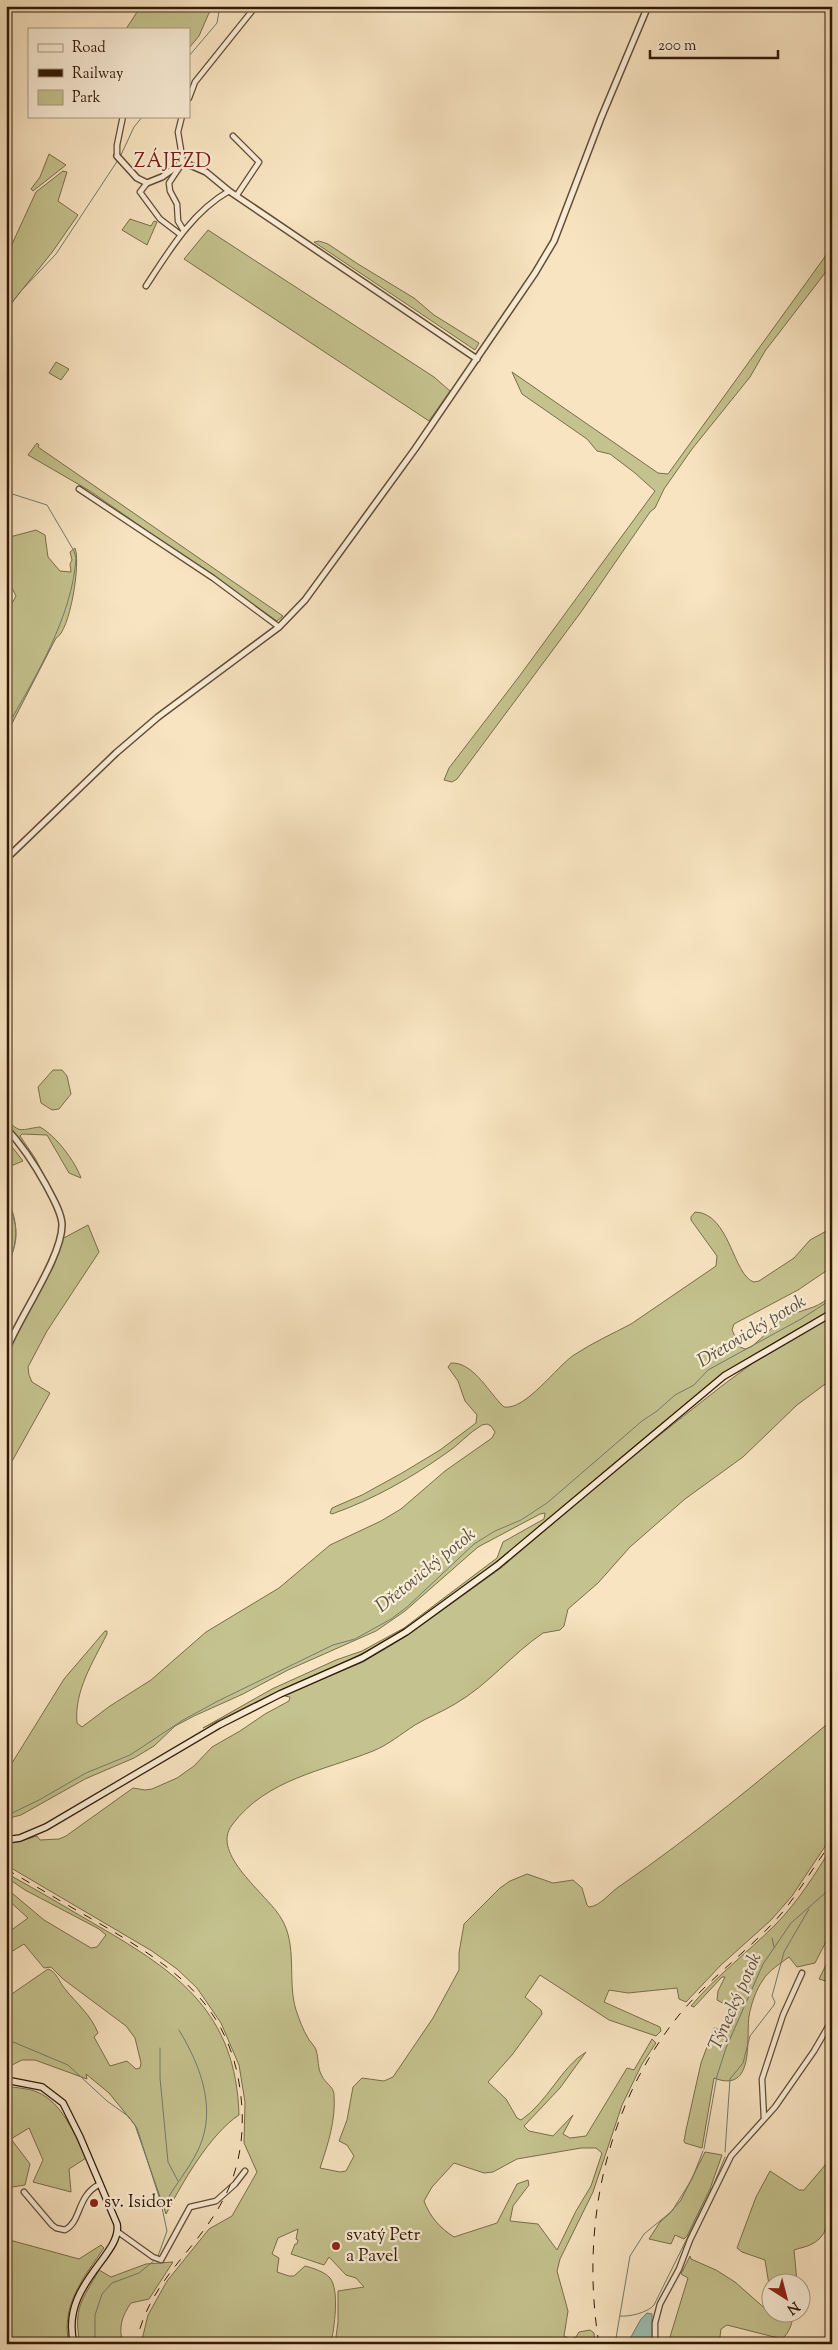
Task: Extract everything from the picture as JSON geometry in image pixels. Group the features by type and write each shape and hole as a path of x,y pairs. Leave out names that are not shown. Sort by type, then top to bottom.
{"main road":[{"path":"6,1840 20,1838 46,1827 219,1725 280,1694 362,1658 406,1632 498,1565 724,1376 832,1313"},
{"path":"6,2080 42,2087 63,2103 116,2219 118,2232 114,2242 83,2287 72,2309 70,2319 74,2344"}],"street":[{"path":"190,95 195,82 256,6"},
{"path":"6,859 123,747 158,717 279,626 304,600 415,449 554,241 601,118 648,6"},
{"path":"124,118 117,145 119,158 141,182 147,183"},
{"path":"182,118 178,132 183,162 169,183 170,191 177,204 178,221 182,233"},
{"path":"233,136 259,162 237,195"},
{"path":"183,162 206,172 229,191 477,358"},
{"path":"182,233 160,219 140,192 147,183 162,177 183,162"},
{"path":"146,286 182,233 208,205 229,191"},
{"path":"79,489 213,578 279,626"},
{"path":"6,1128 17,1140 38,1172 55,1203 62,1224 60,1240 53,1258 6,1351"},
{"path":"764,2119 762,2079 783,2015 802,1973"},
{"path":"655,2344 654,2328 657,2313 731,2156 775,2108 814,2051 832,2020"},
{"path":"118,2232 153,2257 161,2260 190,2207 216,2201 245,2172"},
{"path":"24,2192 52,2225 66,2230 72,2224 78,2207 86,2194 100,2184"}],"green space":[{"path":"141,6 212,6 199,36 190,47 190,28 127,28"},
{"path":"49,154 66,165 33,191 31,189 40,177"},
{"path":"63,171 67,172 58,201 78,215 53,251 6,310 6,261 13,242 36,192"},
{"path":"130,219 151,226 154,221 157,222 147,245 122,230"},
{"path":"208,230 434,377 450,391 429,421 184,259"},
{"path":"319,241 328,244 414,298 434,315 479,343 475,350 314,242"},
{"path":"832,247 832,264 765,351 750,377 692,449 664,489 655,508 650,512 581,612 457,779 452,782 444,780 449,768 518,678 655,491 610,454 597,451 587,439 522,394 512,372 658,473 668,474"},
{"path":"56,362 69,369 61,380 49,373"},
{"path":"37,443 38,447 283,616 277,621 90,491 28,455"},
{"path":"36,530 45,535 48,557 60,571 71,572 70,564 72,560 70,552 75,548 77,567 73,596 66,623 56,638 6,735 6,614 16,596 8,580 6,581 6,538"},
{"path":"53,1070 62,1070 67,1076 71,1094 59,1109 52,1110 41,1103 38,1087"},
{"path":"6,1118 21,1130 40,1127 46,1131 64,1150 81,1178 69,1173 47,1135 22,1134 20,1136 35,1158 49,1185 6,1128"},
{"path":"6,1139 23,1161 6,1168"},
{"path":"6,1197 14,1215 16,1233 13,1251 6,1269"},
{"path":"695,1212 707,1215 716,1223 724,1233 741,1269 754,1282 759,1281 794,1258 810,1240 832,1228 832,1267 798,1290 734,1324 732,1330 740,1347 745,1349 751,1347 780,1321 819,1305 832,1293 832,1309 760,1351 718,1379 486,1570 392,1638 364,1653 281,1690 203,1728 272,1689 336,1660 362,1651 404,1628 497,1558 503,1542 544,1519 545,1513 478,1547 405,1611 376,1631 288,1670 243,1694 194,1716 175,1726 154,1746 134,1758 85,1779 21,1815 6,1819 6,1767 12,1763 64,1679 105,1631 107,1631 107,1634 81,1688 78,1700 77,1723 82,1727 110,1706 151,1680 206,1632 279,1588 330,1545 381,1521 401,1509 445,1471 492,1438 495,1432 491,1426 487,1424 482,1425 450,1451 405,1480 362,1502 332,1514 330,1513 332,1508 362,1495 440,1450 476,1423 477,1415 465,1401 458,1381 448,1367 451,1363 466,1367 479,1377 504,1407 512,1406 531,1395 574,1355 631,1324 716,1266 717,1256 691,1220"},
{"path":"88,1225 99,1252 47,1331 28,1367 32,1382 50,1393 6,1472 6,1351 53,1258 60,1240"},
{"path":"832,1317 832,1379 797,1405 743,1457 685,1499 630,1547 598,1583 568,1609 564,1626 560,1630 543,1633 467,1696 415,1725 384,1746 296,1778 261,1797 246,1809 232,1825 227,1836 228,1848 234,1861 274,1908 286,1929 291,1951 293,1999 296,2010 304,2032 317,2053 320,2073 334,2094 333,2123 320,2168 340,2172 346,2171 354,2156 347,2145 339,2141 347,2120 353,2087 362,2078 384,2081 393,2077 433,2018 459,1970 459,1953 464,1924 500,1888 510,1881 527,1874 553,1883 573,1880 582,1888 589,1907 598,1904 728,1806 832,1720 832,1836 792,1896 771,1920 721,1965 686,2002 679,1999 677,1988 628,1993 609,1990 604,2002 660,2027 661,2031 656,2036 609,2020 540,1975 525,1997 541,2010 542,2014 512,2055 488,2082 506,2099 517,2118 521,2120 539,2104 569,2066 586,2052 560,2088 524,2126 529,2131 553,2136 573,2115 563,2134 570,2138 586,2136 627,2068 634,2070 652,2039 656,2043 642,2064 622,2105 593,2192 560,2259 557,2271 568,2311 564,2336 570,2339 576,2337 579,2332 590,2330 594,2333 595,2344 335,2344 338,2322 338,2291 364,2287 356,2278 346,2275 329,2257 324,2265 291,2254 295,2244 297,2244 298,2229 278,2238 272,2254 279,2258 277,2272 294,2276 305,2266 322,2272 330,2278 336,2300 331,2344 141,2344 148,2315 167,2281 209,2229 232,2216 257,2172 244,2143 245,2102 239,2065 221,2023 197,1988 177,1969 152,1951 6,1865 6,1844 37,1836 40,1840 59,1839 66,1836 133,1788 152,1789 177,1778 194,1766 212,1747 289,1701 290,1697 285,1696 287,1694 363,1662 408,1635 501,1568 624,1463 753,1363","holes":["581,2148 596,2148 602,2153 591,2186 576,2211 557,2250 538,2224 510,2221 513,2206 529,2185 528,2180 517,2184 497,2223 454,2237 436,2222 424,2201 432,2187 454,2163 484,2173 493,2172 517,2159"]},
{"path":"832,1847 832,1930 815,1963 797,1967 789,1957 775,1967 760,1984 752,2002 749,2016 746,2062 742,2072 736,2078 727,2081 714,2078 702,2148 685,2143 686,2130 701,2063 714,2028 725,2031 734,2009 717,2000 718,1991 725,1977 722,1977 694,2007 691,2006 791,1907 806,1888"},
{"path":"6,1873 127,1943 154,1961 198,2000 214,2023 227,2049 235,2080 239,2115 228,2123 207,2146 188,2174 166,2214 135,2125 109,2093 86,2074 87,2079 35,2060 22,2060 6,2068 6,1998 48,1969 56,1975 65,1989 92,2021 98,2033 94,2037 110,2066 127,2061 136,2069 140,2068 141,2063 135,2038 126,2026 63,1979 51,1967 44,1968 24,1944 6,1955 6,1934 28,1918 6,1898 6,1888 44,1920 91,1948 97,1947 106,1935 99,1929 25,1890 6,1877"},
{"path":"832,1953 832,1983 819,1979"},
{"path":"6,2086 30,2090 46,2097 54,2103 67,2120 86,2158 69,2169 71,2192 33,2182 43,2160 29,2128 11,2139 30,2164 25,2185 6,2188"},
{"path":"705,2152 722,2155 710,2189 687,2236 684,2239 675,2235 671,2244 649,2239 660,2222 681,2200"},
{"path":"832,2157 832,2205 826,2229 820,2238 812,2244 794,2250 796,2272 767,2272 765,2260 742,2252 737,2248 756,2197 770,2171 799,2190 804,2190"},
{"path":"6,2239 79,2259 101,2245 104,2248 82,2281 71,2305 67,2330 69,2344 6,2344"},
{"path":"690,2256 691,2259 716,2270 735,2282 760,2304 760,2322 791,2322 787,2333 782,2339 727,2325 721,2329 719,2344 672,2344 670,2337 688,2278 681,2274"},
{"path":"173,2262 149,2299 131,2303 123,2317 121,2327 123,2344 80,2344 78,2312 99,2270 111,2277 146,2264"}],"water":[{"path":"647,2313 652,2314 652,2344 627,2344 641,2319"}],"waterway":[{"path":"190,55 217,23 220,6"},
{"path":"120,157 134,127 141,118"},
{"path":"6,311 20,292 56,254 118,160"},
{"path":"6,492 47,505 74,551 76,558 73,580 60,625 40,668 6,729"},
{"path":"6,1201 13,1218 16,1233 14,1249 6,1265"},
{"name":"Dřetovický potok","path":"6,1816 39,1800 86,1773 130,1755 183,1720 218,1701 333,1645 355,1639 391,1619 407,1607 474,1544 495,1531 521,1520 547,1503 642,1421 675,1395 694,1385 708,1370 801,1319 832,1299"},
{"name":"Týnecký potok","path":"704,2149 717,2076 726,2048 763,1964 791,1923 832,1887"},
{"path":"725,2152 730,2079 743,2063 750,2036 774,2005 775,2002 772,1996 784,1952 809,1909"},
{"name":"Týnecký potok","path":"772,1938 774,1947"},
{"path":"162,2203 168,2198 189,2167 202,2140 206,2124 205,2092 195,2060 179,2030"},
{"path":"6,2039 68,2065 107,2101 128,2116 137,2128 161,2203 167,2231 158,2256"},
{"path":"160,2048 160,2078 168,2162 178,2181"},
{"name":"Týnecký potok","path":"615,2344 630,2256 644,2234 672,2211 692,2179 703,2151"},
{"path":"620,2316 638,2314 654,2305 713,2186 725,2157"},
{"path":"95,2344 95,2315 102,2294 112,2283 139,2273 156,2259"}],"railway":[{"path":"599,2344 594,2300 593,2257 596,2213 604,2170 616,2129 633,2089 654,2051 679,2015 702,1990 774,1922 790,1903 832,1842"},
{"path":"6,1869 124,1938 173,1972 211,2012 225,2036 235,2064 241,2097 242,2137 234,2176 212,2219 162,2284 151,2302 142,2322 136,2344"}],"place":[{"name":"sv. Isidor","path":"94,2203"},
{"name":"svatý Petr a Pavel","path":"336,2246"}],"district":[{"name":"ZÁJEZD","path":"173,162"}]}
